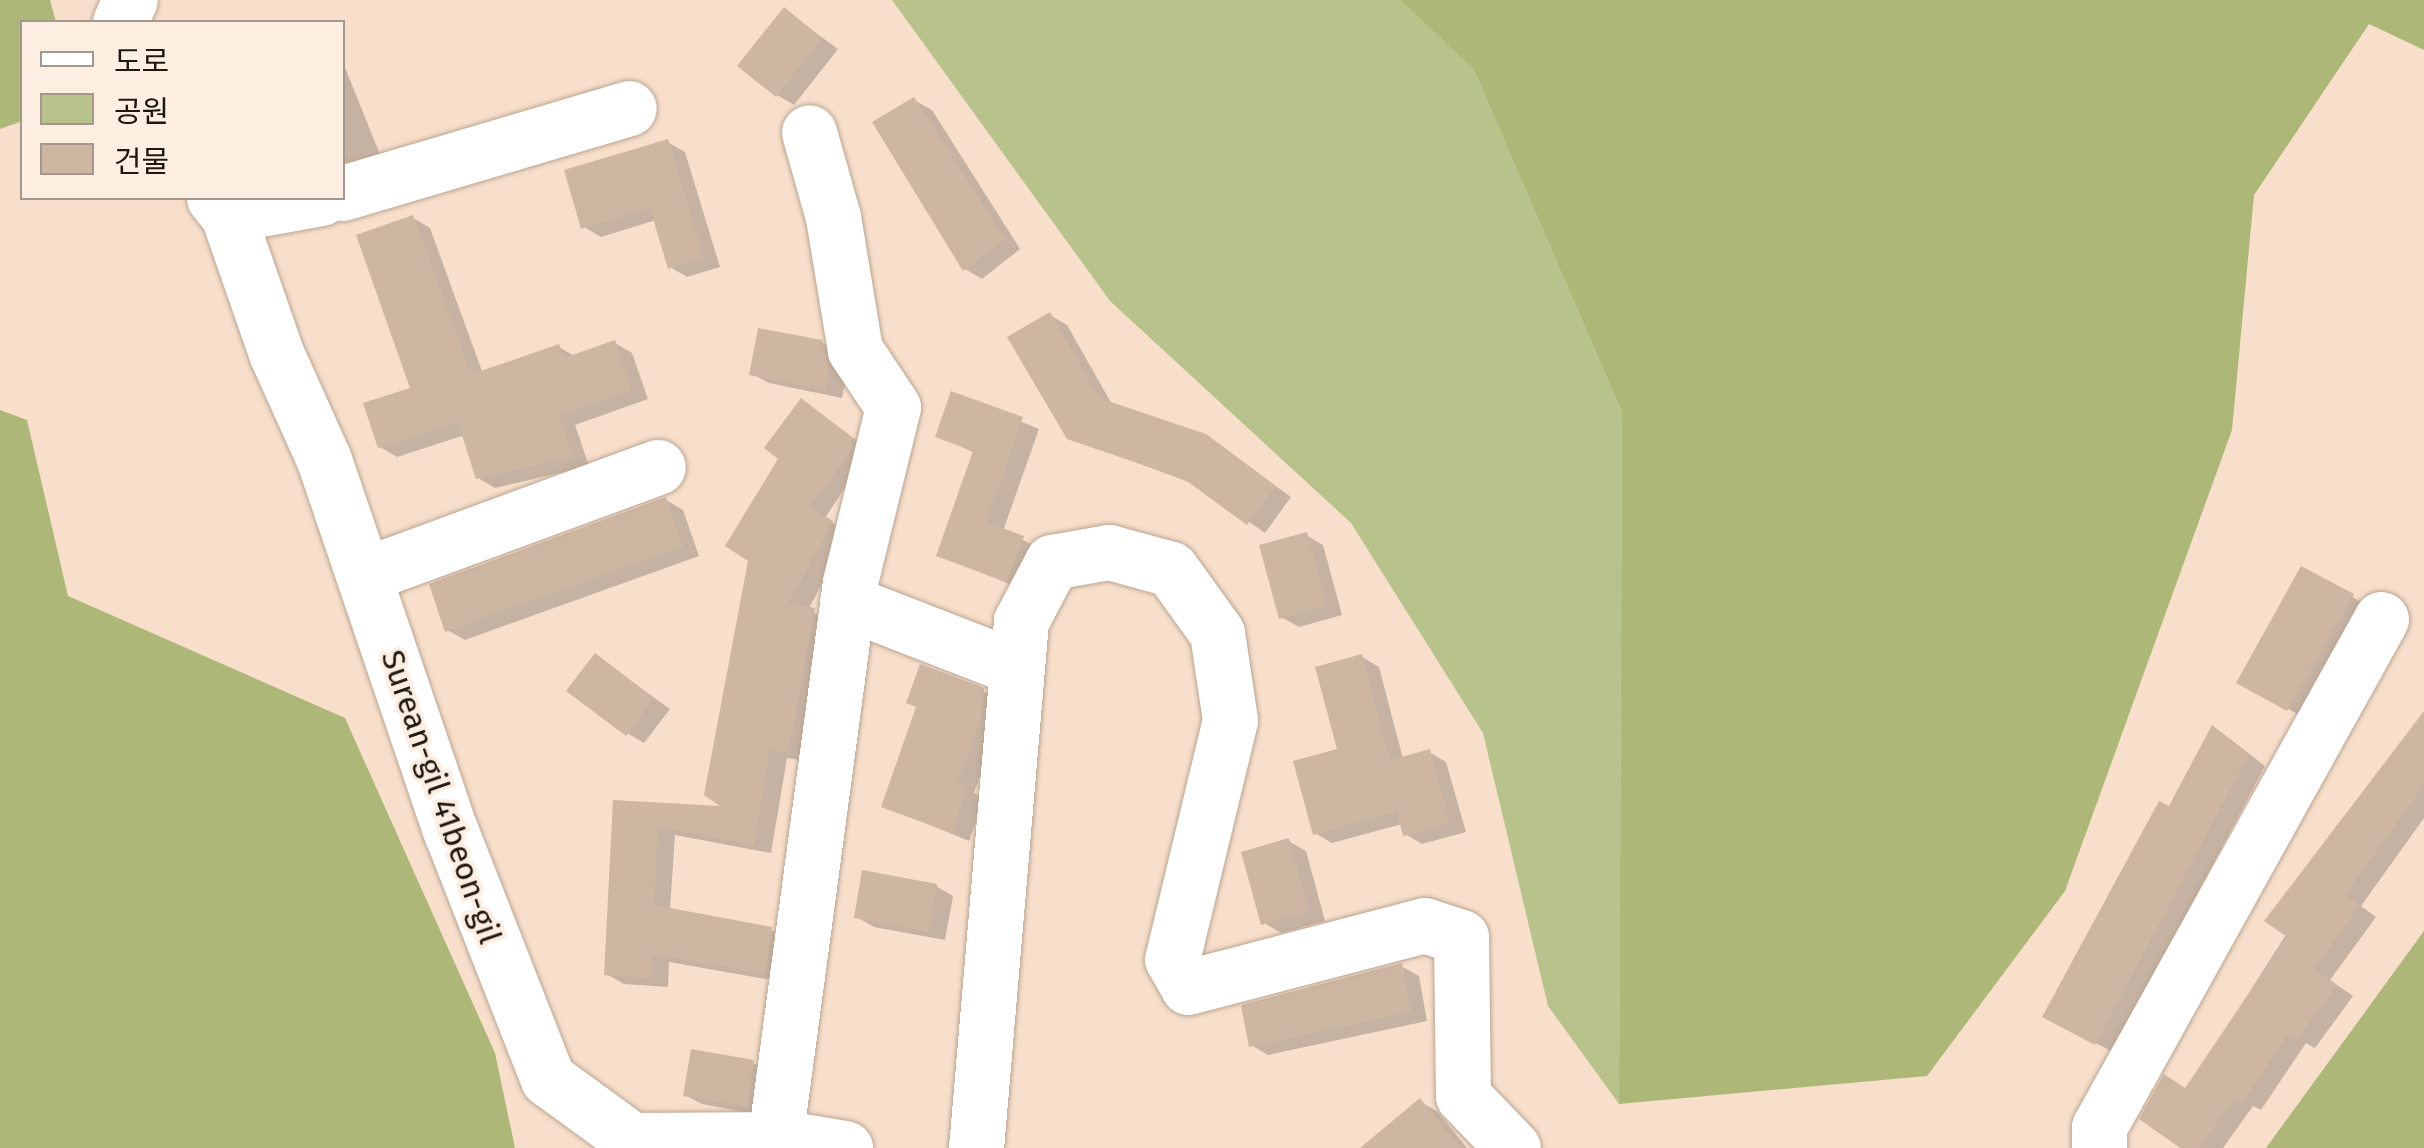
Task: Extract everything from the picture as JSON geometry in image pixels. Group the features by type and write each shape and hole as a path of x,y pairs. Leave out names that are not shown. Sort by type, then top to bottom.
{"lane":[{"path":"345,192 629,108"},
{"path":"775,1138 847,602 893,406 855,350 833,216 808,132"},
{"name":"Surean-gil 41beon-gil","path":"296,200 221,206 364,575 451,832 548,1079 570,1148"},
{"path":"364,575 658,467"},
{"path":"976,1148 1020,621 1052,562 1109,552 1171,569 1217,633 1230,720 1172,959 1188,987 1424,925 1462,938 1463,1096 1513,1148"},
{"path":"847,602 1015,667"},
{"path":"2100,1148 2098,1127 2380,619"},
{"path":"548,1079 632,1140 775,1138 845,1148"}],"green space":[{"path":"0,0 50,0 55,20 20,20 20,122 0,129"},
{"path":"892,0 1400,0 1474,70 1622,413 1619,1104 1548,1006 1483,733 1351,523 1110,301"},
{"path":"1400,0 2424,0 2424,50 2369,24 2254,195 2232,430 2065,891 1927,1076 1619,1104 1622,413 1474,70"},
{"path":"0,410 27,420 68,596 345,718 495,1053 515,1148 0,1148"},
{"path":"2424,931 2424,1148 2266,1148"}],"building":[{"path":"784,7 822,38 776,97 737,66"},
{"path":"914,97 1005,239 963,271 872,122"},
{"path":"668,139 704,258 668,269 650,208 581,229 564,170"},
{"path":"413,215 469,369 478,372 559,344 564,358 615,340 632,390 559,415 573,457 476,479 458,423 378,448 363,403 410,388 356,235"},
{"path":"1050,312 1099,398 1206,434 1276,486 1247,525 1184,479 1067,439 1007,337"},
{"path":"758,328 822,340 829,368 825,390 749,375"},
{"path":"951,391 1023,417 986,522 1024,536 1006,582 936,556 973,451 935,437"},
{"path":"801,398 853,438 849,454 810,507 833,521 789,603 815,608 788,753 770,750 754,845 658,827 654,905 772,927 766,974 653,954 651,978 604,975 613,800 720,806 704,795 748,561 725,546 778,459 764,448"},
{"path":"666,497 683,547 445,632 429,584"},
{"path":"1307,532 1326,606 1279,619 1259,545"},
{"path":"2301,566 2354,594 2287,711 2236,683"},
{"path":"595,653 654,698 626,736 566,691"},
{"path":"1362,654 1390,760 1430,749 1450,823 1403,836 1397,812 1313,835 1293,761 1337,749 1315,667"},
{"path":"920,664 984,688 981,717 958,783 968,787 952,833 881,807 916,707 906,703"},
{"path":"2424,711 2424,785 2345,895 2360,905 2314,969 2337,985 2297,1040 2288,1034 2242,1103 2235,1097 2199,1148 2180,1148 2139,1119 2164,1074 2185,1088 2287,937 2264,921"},
{"path":"2212,725 2249,754 2095,1045 2042,1017 2159,801 2169,806"},
{"path":"1289,838 1309,912 1261,925 1241,852"},
{"path":"862,870 937,884 928,932 854,918"},
{"path":"1402,963 1411,1012 1249,1047 1241,1005"},
{"path":"691,1049 754,1060 748,1107 683,1096"},
{"path":"1420,1098 1460,1148 1360,1148"}]}
